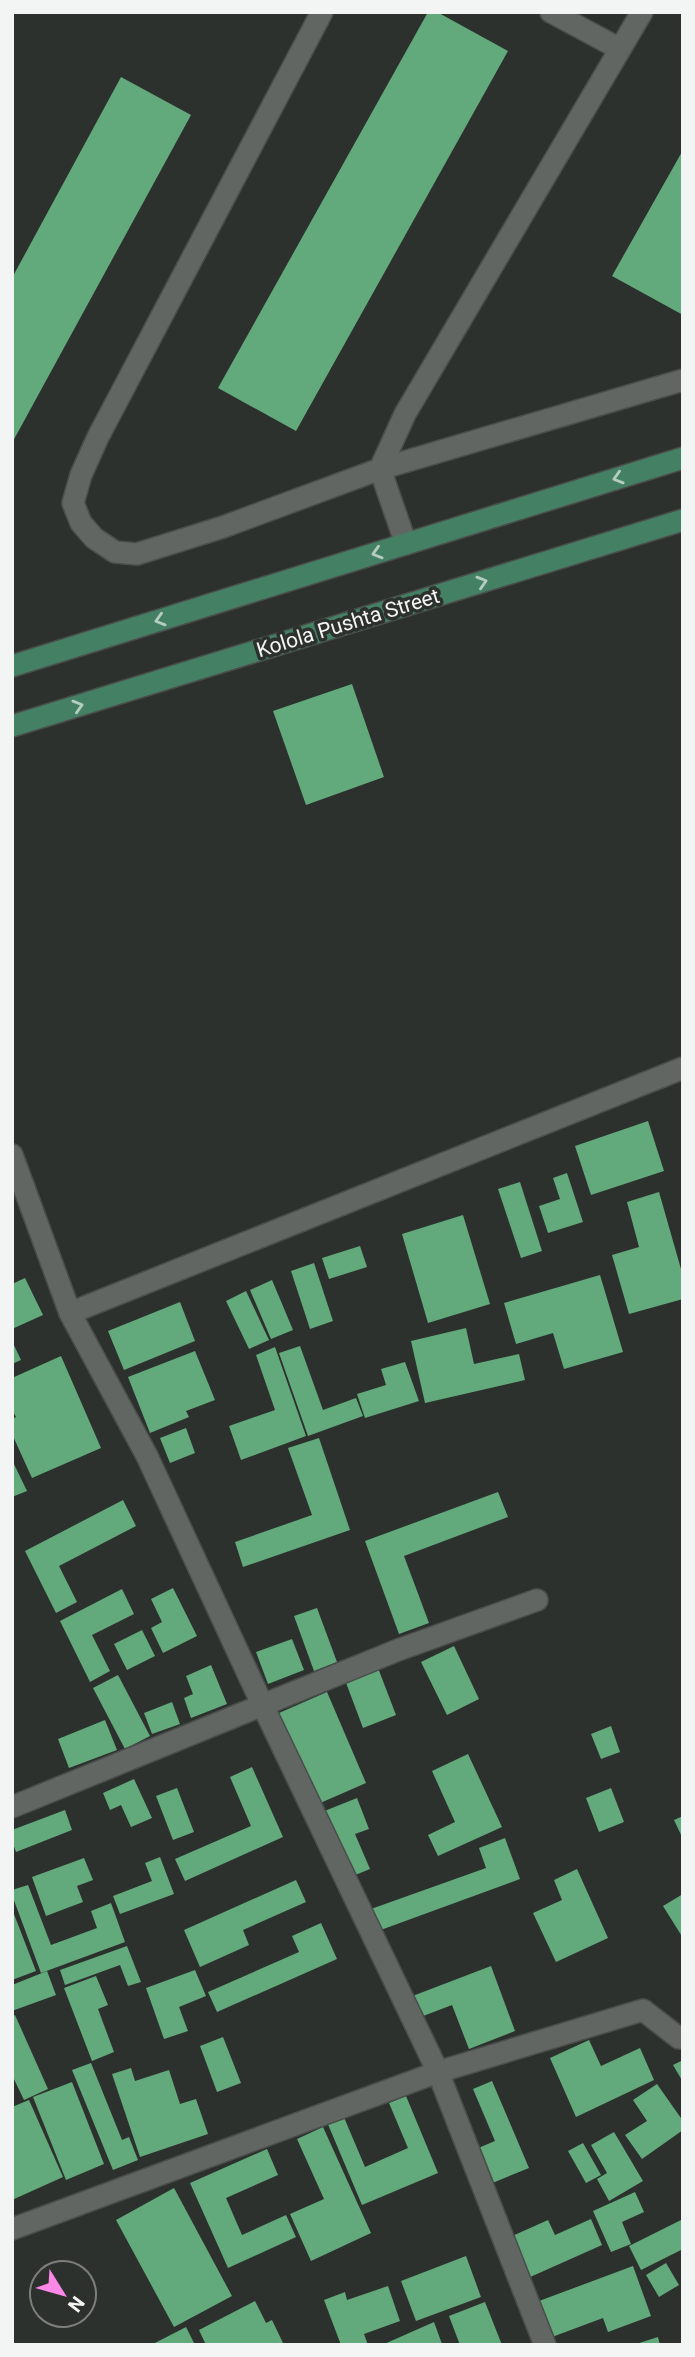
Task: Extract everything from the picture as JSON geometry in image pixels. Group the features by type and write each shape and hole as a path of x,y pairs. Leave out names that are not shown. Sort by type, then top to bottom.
{"main road":[{"path":"12,666 683,458"},
{"name":"Kolola Pushta Street","path":"12,726 683,520"}],"street":[{"path":"322,12 98,437 81,475 73,503 81,523 94,538 115,552 137,554 223,527 380,469 683,380"},
{"path":"551,12 620,49"},
{"path":"406,544 380,469 405,414 642,12"},
{"path":"70,1313 683,1068"},
{"path":"12,1155 70,1313 147,1456 438,2073 545,2345"},
{"path":"12,1807 398,1650 537,1600"},
{"path":"12,2229 438,2073 643,2010 679,2038 683,2037"}],"building":[{"path":"428,12 437,12 508,51 296,431 218,388"},
{"path":"121,77 191,115 12,443 12,278"},
{"path":"683,150 683,315 612,276"},
{"path":"352,684 384,777 306,805 273,711"},
{"path":"648,1121 664,1171 591,1195 575,1146"},
{"path":"567,1173 583,1222 548,1233 539,1206 560,1199 553,1178"},
{"path":"520,1182 542,1251 521,1258 498,1189"},
{"path":"659,1192 683,1276 683,1299 629,1314 612,1255 639,1247 627,1202"},
{"path":"463,1215 490,1304 428,1323 402,1234"},
{"path":"360,1246 367,1267 329,1279 322,1258"},
{"path":"314,1263 333,1321 310,1329 291,1271"},
{"path":"600,1275 623,1352 564,1369 553,1333 516,1344 504,1303"},
{"path":"25,1278 43,1315 12,1329 12,1284"},
{"path":"272,1280 293,1330 271,1339 250,1290"},
{"path":"246,1291 269,1340 249,1349 226,1301"},
{"path":"180,1302 195,1341 124,1370 108,1331"},
{"path":"466,1328 474,1364 519,1354 525,1380 425,1403 411,1341"},
{"path":"12,1341 21,1360 12,1364"},
{"path":"300,1346 323,1410 356,1398 363,1416 308,1436 279,1353"},
{"path":"275,1347 306,1436 241,1460 229,1426 275,1410 256,1355"},
{"path":"195,1351 215,1400 186,1411 189,1417 150,1433 128,1377"},
{"path":"61,1356 101,1448 32,1478 12,1434 12,1419 16,1417 12,1410 12,1378"},
{"path":"405,1362 419,1401 365,1418 357,1394 386,1385 381,1369"},
{"path":"186,1428 195,1453 170,1463 160,1438"},
{"path":"319,1438 350,1530 243,1567 235,1542 312,1515 288,1448"},
{"path":"12,1460 27,1491 12,1497"},
{"path":"498,1492 508,1517 404,1556 429,1623 399,1634 365,1541"},
{"path":"123,1500 136,1526 59,1566 77,1602 56,1613 25,1551"},
{"path":"173,1588 197,1636 163,1653 151,1628 162,1622 151,1599"},
{"path":"122,1589 134,1614 92,1635 110,1671 90,1682 60,1621"},
{"path":"317,1608 337,1662 314,1671 294,1616"},
{"path":"142,1630 155,1656 127,1670 114,1644"},
{"path":"292,1639 304,1670 268,1684 256,1652"},
{"path":"454,1646 479,1699 447,1715 421,1662"},
{"path":"211,1665 227,1704 191,1718 184,1698 193,1694 186,1676"},
{"path":"378,1668 396,1715 363,1728 345,1680"},
{"path":"118,1675 150,1736 125,1749 93,1688"},
{"path":"327,1692 366,1783 318,1804 279,1713"},
{"path":"172,1702 180,1724 152,1734 144,1713"},
{"path":"105,1720 117,1750 69,1768 58,1739"},
{"path":"611,1726 620,1752 601,1759 591,1734"},
{"path":"468,1754 502,1827 438,1856 428,1835 455,1822 432,1771"},
{"path":"252,1767 283,1837 185,1881 175,1859 251,1826 230,1777"},
{"path":"134,1779 152,1818 131,1827 121,1805 110,1810 103,1793"},
{"path":"177,1788 194,1832 173,1840 156,1796"},
{"path":"611,1788 624,1822 599,1832 586,1798"},
{"path":"357,1798 369,1829 355,1834 370,1869 348,1878 322,1812"},
{"path":"65,1810 72,1830 16,1852 12,1830"},
{"path":"683,1816 683,1839 674,1820"},
{"path":"505,1838 520,1879 378,1931 371,1909 486,1868 479,1848"},
{"path":"160,1857 174,1894 120,1914 113,1896 152,1881 145,1863"},
{"path":"84,1858 93,1880 77,1886 83,1902 46,1916 32,1877"},
{"path":"577,1869 608,1938 556,1962 533,1913 562,1900 554,1880"},
{"path":"296,1880 306,1902 243,1930 249,1945 200,1967 184,1930"},
{"path":"28,1885 51,1945 97,1928 91,1911 111,1903 125,1942 41,1973 12,1895 12,1890"},
{"path":"683,1894 683,1938 663,1906"},
{"path":"12,1909 36,1971 12,1980"},
{"path":"321,1923 337,1959 217,2012 208,1992 299,1952 292,1936"},
{"path":"127,1946 141,1982 128,1986 120,1965 65,1985 60,1970"},
{"path":"491,1966 515,2031 469,2049 452,2005 418,2018 410,1997"},
{"path":"195,1970 206,1996 179,2007 188,2031 164,2039 146,1988"},
{"path":"47,1971 56,1995 12,2011 12,1985"},
{"path":"96,1976 108,2005 98,2009 114,2052 92,2061 64,1988"},
{"path":"15,2015 48,2089 24,2100 12,2075 12,2017"},
{"path":"223,2037 241,2083 217,2092 200,2046"},
{"path":"589,2040 601,2066 640,2048 654,2080 576,2117 550,2058"},
{"path":"683,2060 683,2082 673,2065"},
{"path":"91,2063 122,2140 129,2137 138,2160 113,2170 72,2070"},
{"path":"131,2068 135,2081 169,2070 180,2104 196,2099 208,2134 140,2157 112,2074"},
{"path":"492,2081 529,2168 490,2184 476,2149 495,2141 473,2089"},
{"path":"72,2082 104,2164 66,2180 33,2097"},
{"path":"657,2084 683,2121 683,2130 642,2159 625,2135 647,2121 633,2100"},
{"path":"406,2096 438,2173 362,2205 327,2122 343,2115 365,2167 408,2148 389,2103"},
{"path":"29,2100 63,2177 12,2200 12,2107"},
{"path":"323,2127 371,2233 311,2261 290,2214 324,2199 297,2139"},
{"path":"614,2132 643,2181 609,2201 597,2179 607,2173 591,2145"},
{"path":"583,2143 601,2175 586,2183 568,2151"},
{"path":"267,2149 278,2175 226,2198 242,2235 286,2215 296,2237 228,2268 190,2183"},
{"path":"174,2188 232,2296 174,2327 116,2220"},
{"path":"635,2192 644,2212 622,2222 631,2244 611,2252 593,2211"},
{"path":"591,2219 602,2245 528,2278 510,2237 548,2220 555,2235"},
{"path":"683,2219 683,2249 641,2270 629,2246"},
{"path":"466,2256 481,2297 416,2321 401,2281"},
{"path":"666,2263 679,2285 659,2297 646,2275"},
{"path":"633,2266 651,2316 608,2332 603,2318 552,2337 539,2301"},
{"path":"388,2286 400,2321 364,2334 368,2345 341,2345 324,2300 345,2292 347,2300"},
{"path":"255,2301 266,2323 272,2320 284,2345 206,2345 199,2330"},
{"path":"485,2302 502,2345 460,2345 449,2316"},
{"path":"434,2322 442,2344 382,2345"},
{"path":"186,2327 195,2345 151,2345"},
{"path":"658,2337 660,2345 636,2345 636,2344"}]}
